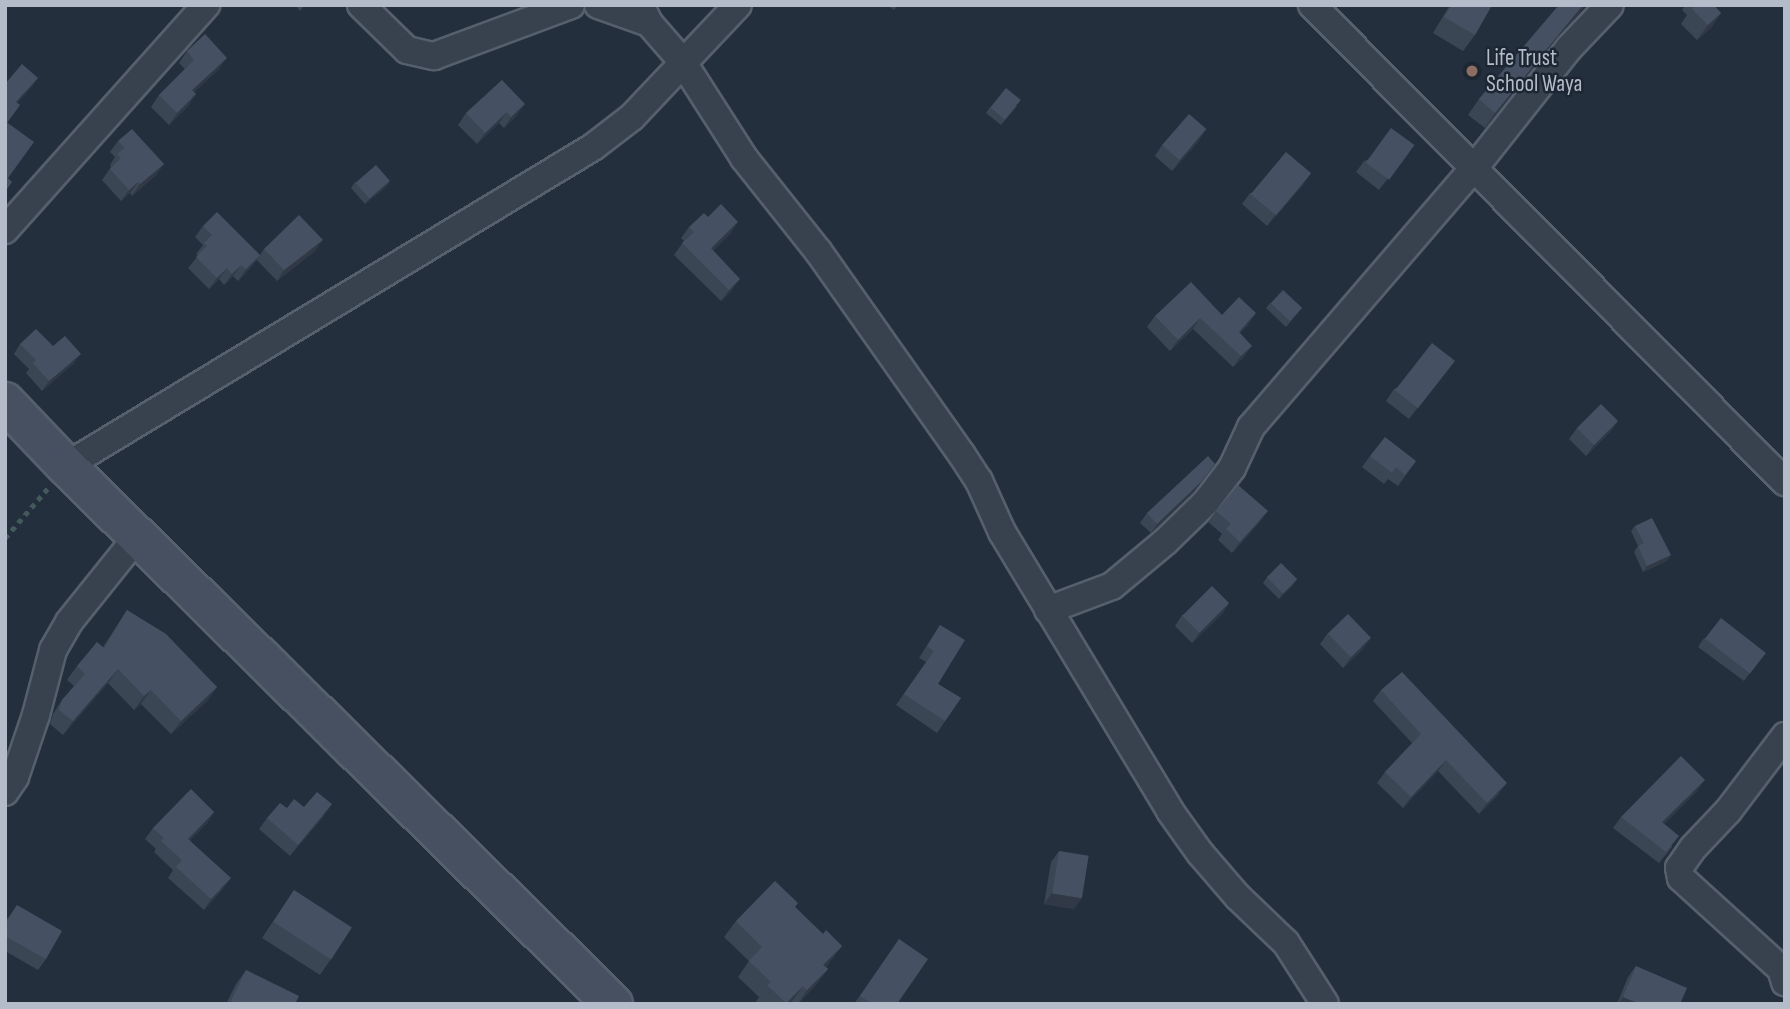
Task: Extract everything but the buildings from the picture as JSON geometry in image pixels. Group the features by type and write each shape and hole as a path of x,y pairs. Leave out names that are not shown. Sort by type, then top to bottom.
{"street":[{"path":"5,230 206,5"},
{"path":"361,5 407,50 433,56 570,5"},
{"path":"598,5 644,14 682,61 744,158 818,251 962,455 1048,610 1178,822 1200,853 1238,897 1286,943 1325,1004"},
{"path":"66,466 593,148 632,117 682,61 738,5"},
{"path":"1312,5 1785,482"},
{"path":"1048,610 1112,586 1166,541 1206,502 1232,468 1251,427 1475,167 1569,48 1610,5"},
{"path":"5,402 66,466 613,1004"},
{"path":"5,792 15,777 36,715 53,650 69,622 138,536"},
{"path":"1785,736 1728,811 1693,848 1679,868 1679,874 1781,969 1785,982"}],"path":[{"path":"5,538 66,466"}],"place":[{"name":"Life Trust School Waya","path":"1472,71"}]}
